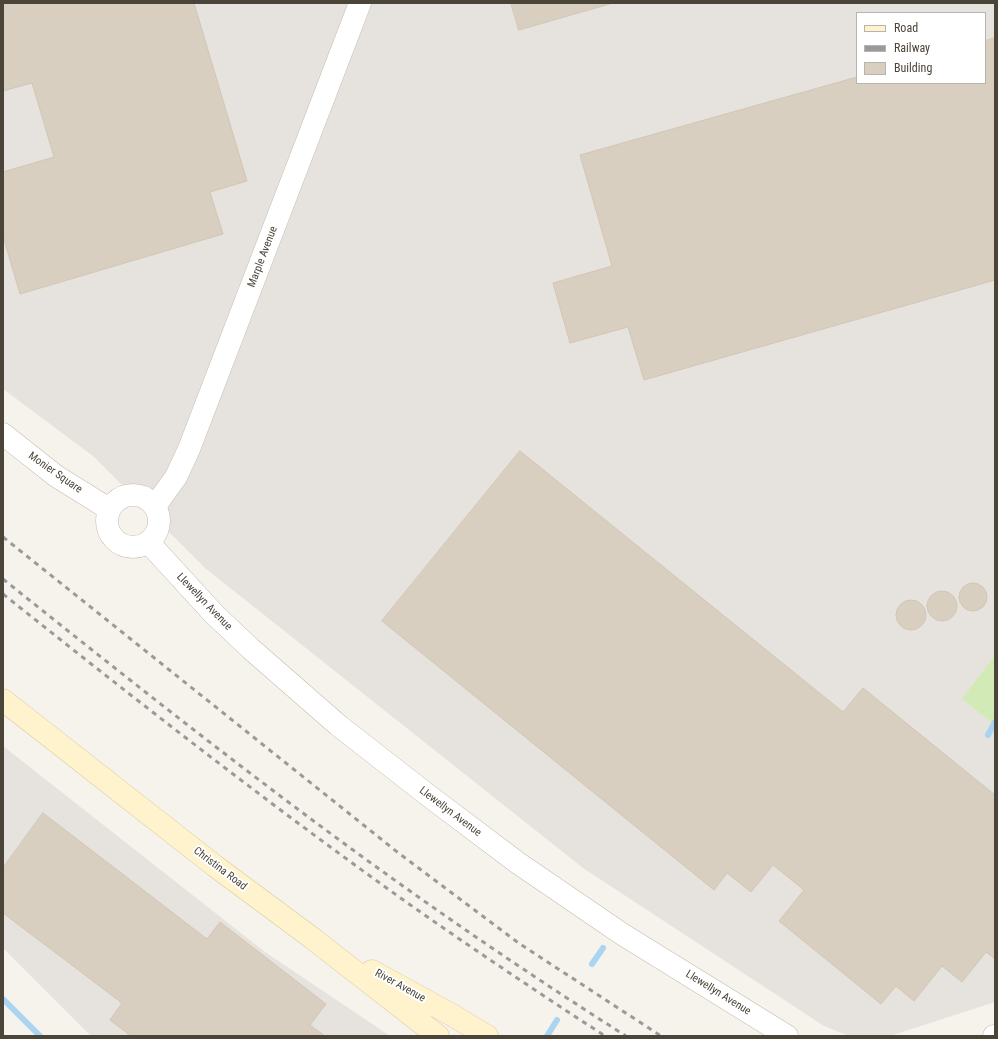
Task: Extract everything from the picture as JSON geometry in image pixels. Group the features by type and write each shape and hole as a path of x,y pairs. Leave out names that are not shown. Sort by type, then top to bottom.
{"main road":[{"name":"Christina Road","path":"3,700 215,866 312,938 438,1036"},
{"name":"River Avenue","path":"312,938 452,1015 486,1036"}],"street":[{"name":"Marple Avenue","path":"155,506 176,477 189,449 360,3"},
{"name":"Monier Square","path":"3,434 56,476 109,508"},
{"path":"132,494 145,498 155,506 159,514 160,522 158,530 148,543 134,548 126,547 112,538 108,531 106,524 109,508 115,501 123,496 132,494"},
{"name":"Llewellyn Avenue","path":"148,543 214,614 251,649 338,724 429,796 518,863 622,934 787,1036"}],"shaded area":[{"path":"3,3 995,3 995,655 963,699 995,725 995,1002 890,1036 849,1036 824,1026 583,868 205,568 93,456 3,389"},
{"path":"3,746 265,952 390,1036 91,1036 3,948"}],"green space":[{"path":"995,655 995,725 962,699"}],"building":[{"path":"3,3 194,3 247,181 210,192 223,234 20,294 3,236 3,172 54,157 32,83 3,91"},
{"path":"511,3 613,3 519,30"},
{"path":"995,38 995,280 644,380 628,327 570,343 553,283 612,266 580,155 856,77 856,84 986,84 986,41"},
{"path":"520,451 843,712 863,688 995,795 995,959 986,952 962,982 942,966 914,1001 896,986 881,1004 779,921 804,890 773,865 751,892 727,873 714,890 382,621"},
{"path":"973,583 983,587 987,597 983,607 973,611 963,607 959,597 963,587"},
{"path":"942,591 948,592 956,600 956,612 948,620 942,621 936,620 928,612 927,606 928,600 936,592"},
{"path":"911,600 917,601 925,609 925,621 917,629 911,630 905,629 897,621 896,615 897,609 905,601"},
{"path":"43,813 207,939 220,922 326,1004 310,1025 325,1036 131,1036 110,1020 122,1003 3,913 3,868"}],"waterway":[{"path":"988,735 995,722"},
{"path":"592,964 603,948"},
{"path":"3,999 40,1036"},
{"path":"547,1036 557,1020"}],"railway":[{"path":"3,537 396,851 520,944 661,1036"},
{"path":"3,579 220,750 353,850 488,945 626,1036"},
{"path":"3,594 204,752 357,867 457,938 605,1036"}]}
